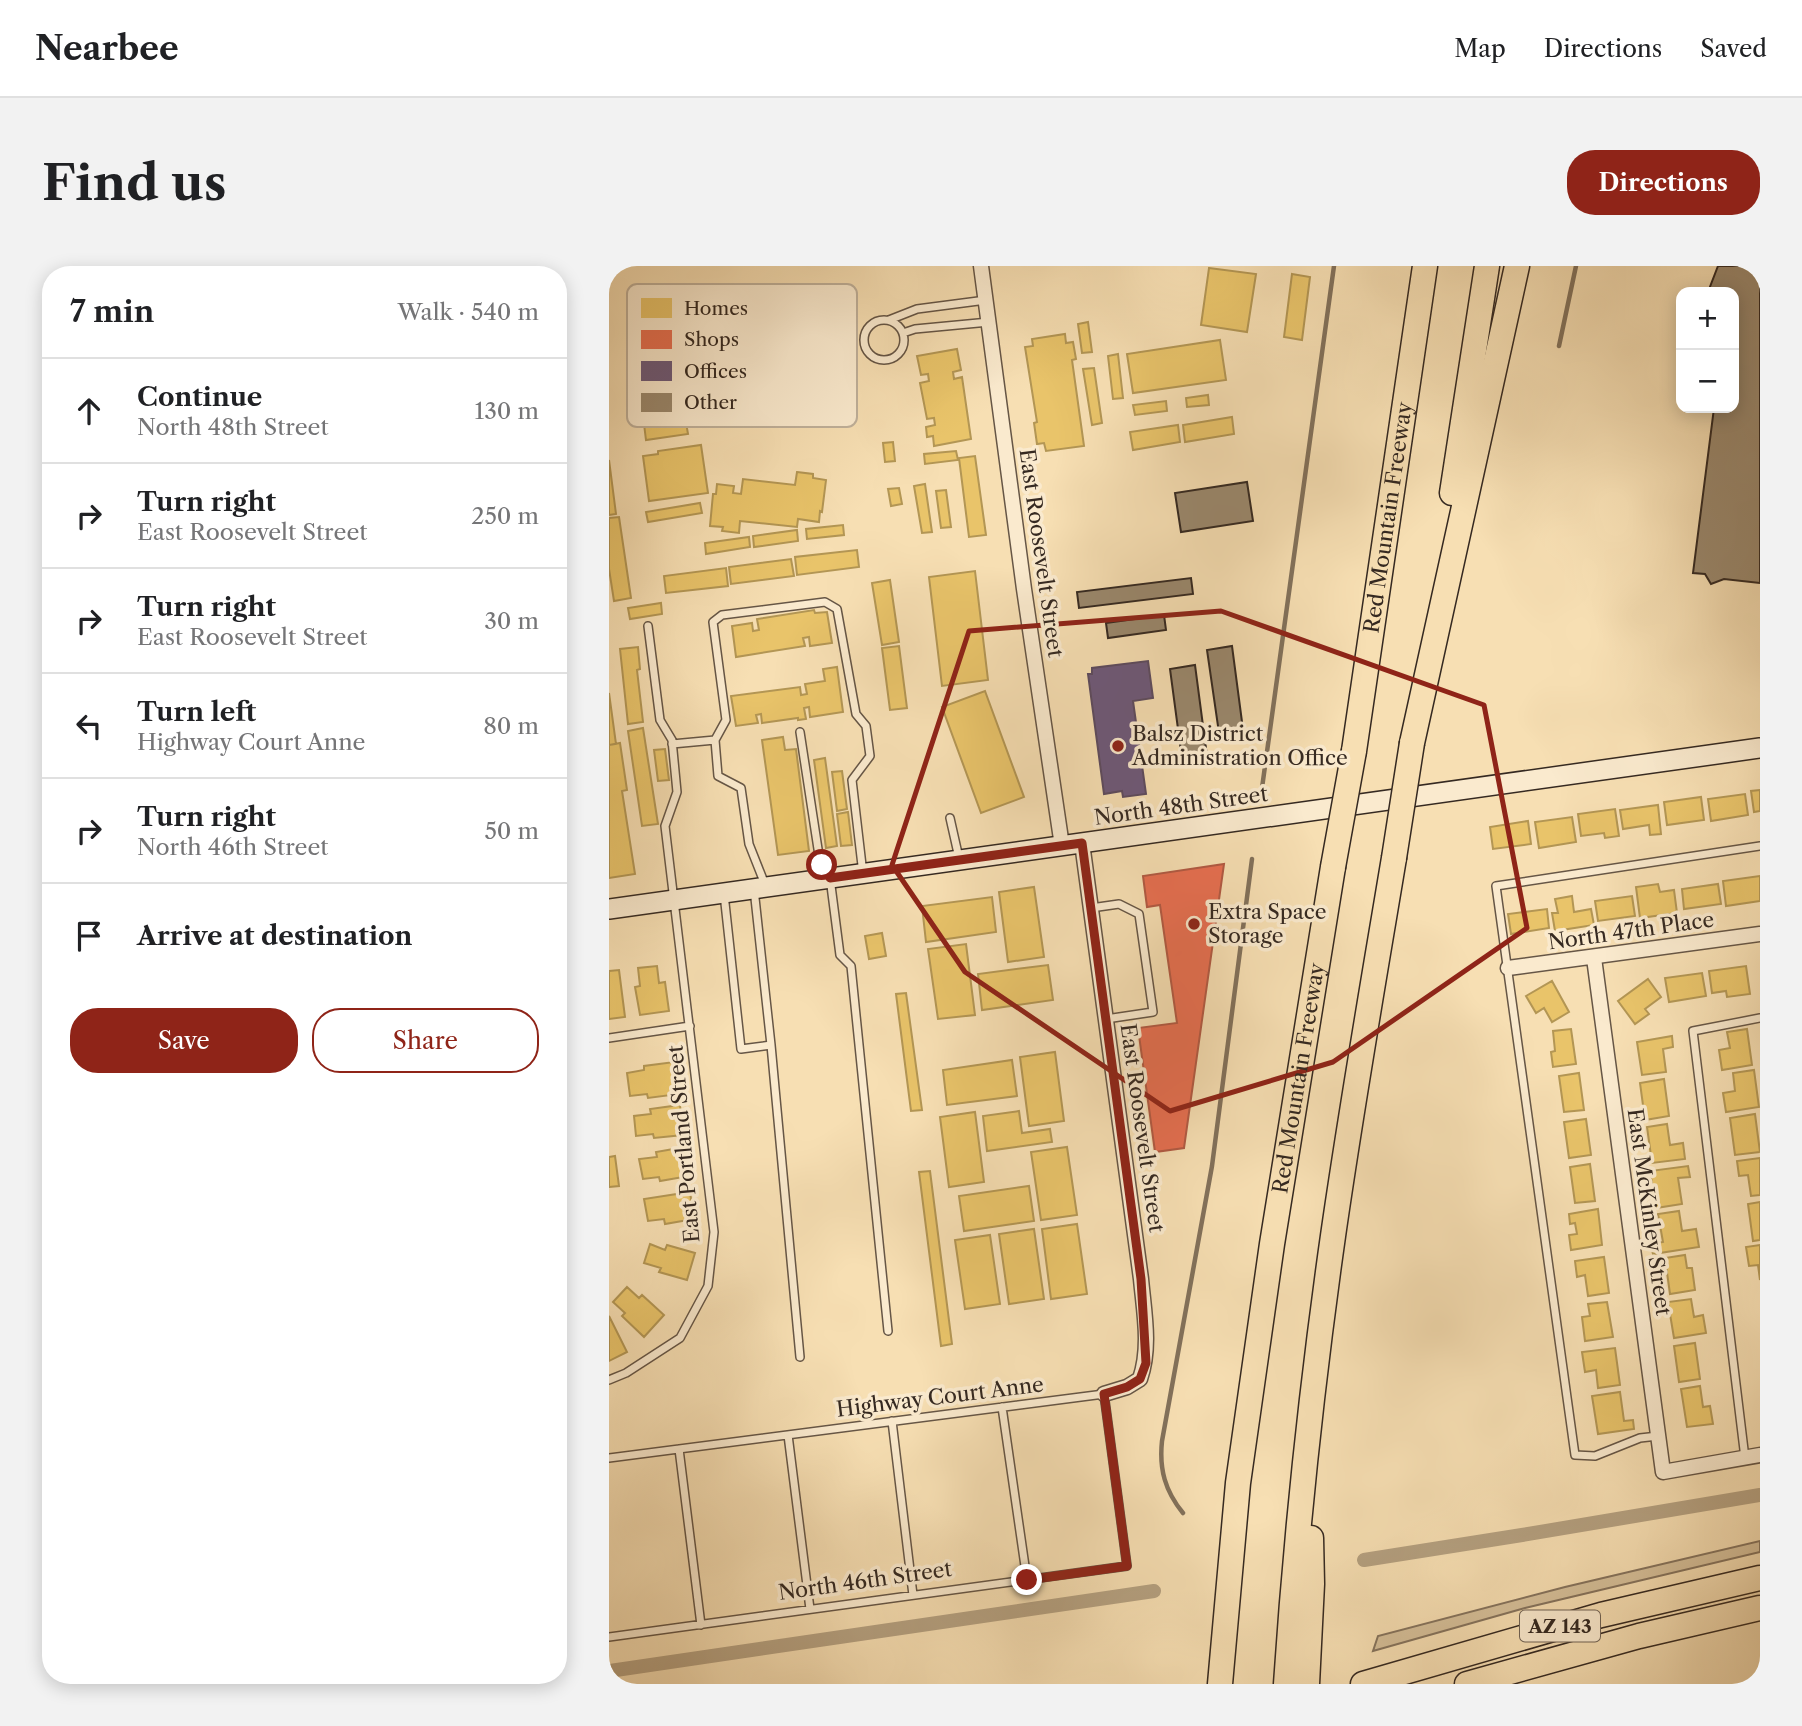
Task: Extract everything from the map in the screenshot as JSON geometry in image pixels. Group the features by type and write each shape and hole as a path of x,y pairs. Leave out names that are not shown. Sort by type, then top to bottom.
{"highway":[{"path":"1286,1684 1313,1584 1307,1443 1340,1186 1487,266"},
{"path":"1412,743 1517,266"},
{"name":"Red Mountain Freeway","path":"1219,1678 1242,1456 1272,1244 1354,751 1424,270"},
{"name":"AZ 143","path":"1363,1684 1589,1618 1760,1578"},
{"name":"AZ 143","path":"1467,1684 1639,1636 1760,1608"},
{"path":"1299,1641 1307,1684"}],"street":[{"name":"East Roosevelt Street","path":"981,266 1024,589 1072,844 1091,908 1141,1279 1146,1363 1140,1379 1127,1387 1104,1394"},
{"name":"North 48th Street","path":"609,909 1760,748"},
{"name":"North 47th Place","path":"1508,968 1760,934"},
{"name":"East McKinley Street","path":"1594,958 1663,1472 1745,1458"},
{"path":"1745,1458 1760,1455"}],"lane":[{"path":"889,320 903,333 904,345 895,358 879,360 872,357 864,344 864,336 873,323 889,320 916,309 986,300"},
{"path":"903,333 925,328 989,322"},
{"path":"800,1357 771,1045 760,888 749,844 741,788 718,776 715,740 726,720 713,622 722,615 825,602 837,609 856,714 866,726 870,756 852,780 863,874"},
{"name":"East Portland Street","path":"609,1380 626,1373 680,1338 708,1286 714,1232 665,826 677,792 672,744 660,720 648,626"},
{"path":"800,732 820,862 830,878 840,955 851,966 888,1331"},
{"path":"672,744 715,740"},
{"path":"950,817 959,860"},
{"path":"1658,1436 1640,1438 1595,1456 1575,1455 1496,887 1760,846"},
{"path":"723,893 741,1049 771,1045"},
{"path":"1091,908 1119,904 1139,914 1153,1012 1106,1019"},
{"path":"1745,1458 1693,1031 1760,1018"},
{"path":"609,1038 690,1027"},
{"name":"Highway Court Anne","path":"609,1458 1104,1394"},
{"name":"North 46th Street","path":"609,1637 1127,1566 1104,1394"},
{"path":"1002,1407 1027,1580"},
{"path":"892,1422 913,1595"},
{"path":"788,1435 810,1609"},
{"path":"679,1449 701,1625"}],"highlighted area":[{"path":"1221,611 1484,705 1527,928 1333,1062 1170,1111 965,972 892,865 969,631"}],"shaded area":[{"path":"1760,1541 1760,1552 1525,1608 1373,1651 1378,1636 1565,1587"}],"building: Homes":[{"path":"1209,268 1256,274 1247,332 1201,325"},
{"path":"1292,274 1310,277 1302,340 1284,337"},
{"path":"1088,322 1092,352 1082,353 1078,324"},
{"path":"1065,334 1066,343 1073,342 1076,359 1072,360 1084,446 1046,451 1044,443 1037,444 1034,423 1037,422 1025,347 1033,346 1032,339"},
{"path":"1220,340 1226,380 1133,393 1127,354"},
{"path":"957,349 961,370 953,372 954,379 962,377 971,439 934,446 933,436 927,437 926,427 935,425 934,418 927,419 920,383 929,381 928,374 921,375 917,356"},
{"path":"1118,354 1123,398 1113,399 1108,356"},
{"path":"1094,368 1102,423 1092,425 1083,369"},
{"path":"1208,395 1209,405 1187,407 1186,398"},
{"path":"1166,401 1167,411 1135,415 1133,405"},
{"path":"1232,417 1234,434 1185,442 1183,425"},
{"path":"1178,425 1180,442 1133,450 1130,432"},
{"path":"644,427 687,427 688,434 646,440"},
{"path":"893,442 895,461 885,462 883,443"},
{"path":"701,445 708,493 649,501 643,456 658,454 658,451"},
{"path":"956,451 958,460 925,464 924,454"},
{"path":"975,456 986,535 969,537 959,458"},
{"path":"609,460 616,514 609,515"},
{"path":"797,472 813,474 813,478 826,480 819,522 798,519 797,527 740,521 739,533 710,526 713,494 716,494 717,484 734,486 733,493 741,494 743,479 795,485"},
{"path":"925,484 932,532 922,533 914,486"},
{"path":"899,488 902,504 891,506 888,489"},
{"path":"946,490 951,527 941,528 936,491"},
{"path":"700,503 702,513 648,522 646,512"},
{"path":"619,517 631,598 614,601 609,569 609,518"},
{"path":"843,525 844,535 807,539 806,529"},
{"path":"797,530 798,541 754,547 753,536"},
{"path":"749,537 750,547 706,554 705,543"},
{"path":"857,550 859,567 797,575 795,557"},
{"path":"791,559 794,576 731,584 729,567"},
{"path":"726,568 728,586 666,593 664,576"},
{"path":"975,571 988,680 942,686 929,577"},
{"path":"890,580 899,642 882,645 872,583"},
{"path":"661,603 662,614 630,619 628,608"},
{"path":"814,610 815,613 827,612 832,643 810,646 809,637 803,638 805,646 736,657 732,626 752,623 753,631 759,630 757,619"},
{"path":"899,646 907,708 890,710 882,648"},
{"path":"638,647 640,669 637,670 643,722 628,724 620,649"},
{"path":"837,667 843,712 810,717 809,707 804,708 806,719 762,723 761,714 756,715 758,723 736,726 731,696 800,687 801,695 807,694 805,684 825,681 823,669"},
{"path":"985,691 1024,797 981,813 942,707"},
{"path":"609,693 616,744 609,745"},
{"path":"643,728 658,824 642,826 628,731"},
{"path":"783,737 785,750 796,749 809,851 778,855 762,740"},
{"path":"620,743 627,790 622,791 635,874 609,878 609,745"},
{"path":"665,749 669,780 658,781 654,750"},
{"path":"825,758 837,846 826,848 814,760"},
{"path":"842,771 847,809 837,811 832,772"},
{"path":"1760,790 1760,811 1754,812 1751,791"},
{"path":"1745,794 1748,815 1711,821 1708,799"},
{"path":"1701,797 1704,820 1667,825 1664,802"},
{"path":"1658,805 1661,834 1650,835 1649,825 1623,829 1620,810"},
{"path":"1615,809 1619,836 1605,838 1604,833 1581,836 1578,814"},
{"path":"848,812 852,845 841,846 837,814"},
{"path":"1572,817 1576,842 1539,848 1535,822"},
{"path":"1528,821 1531,844 1493,849 1490,827"},
{"path":"1760,876 1760,901 1726,906 1723,881"},
{"path":"1658,884 1660,892 1674,890 1677,913 1640,918 1636,887"},
{"path":"1718,884 1721,904 1684,909 1682,889"},
{"path":"1034,887 1044,957 1008,962 999,892"},
{"path":"1572,896 1574,912 1591,909 1594,925 1555,931 1552,913 1558,913 1555,899"},
{"path":"1632,896 1635,916 1598,921 1595,901"},
{"path":"992,897 996,932 926,942 922,906"},
{"path":"1547,909 1549,928 1511,934 1508,914"},
{"path":"882,933 886,956 869,959 865,936"},
{"path":"966,944 975,1015 938,1019 928,949"},
{"path":"1048,965 1053,1000 982,1010 978,974"},
{"path":"657,966 659,983 665,982 669,1011 640,1015 635,987 640,986 638,968"},
{"path":"1746,966 1750,994 1727,997 1726,991 1712,993 1709,971"},
{"path":"619,970 625,1017 609,1019 609,971"},
{"path":"1702,973 1706,996 1669,1002 1665,978"},
{"path":"1648,979 1661,997 1645,1009 1649,1014 1635,1024 1618,1001"},
{"path":"1552,981 1569,1012 1552,1022 1544,1008 1536,1013 1526,996"},
{"path":"906,993 922,1110 911,1111 896,994"},
{"path":"1571,1029 1576,1064 1553,1067 1553,1031"},
{"path":"1747,1029 1752,1065 1722,1070 1719,1050 1730,1048 1727,1032"},
{"path":"1672,1036 1673,1047 1663,1049 1666,1072 1642,1075 1637,1042"},
{"path":"1055,1052 1064,1121 1029,1126 1020,1057"},
{"path":"1012,1060 1017,1096 947,1105 943,1070"},
{"path":"674,1062 679,1094 648,1098 647,1094 630,1096 627,1073 644,1070 644,1066"},
{"path":"1754,1070 1759,1107 1726,1112 1723,1093 1735,1091 1733,1073"},
{"path":"1579,1073 1584,1110 1564,1112 1559,1076"},
{"path":"1664,1079 1669,1116 1645,1120 1640,1083"},
{"path":"680,1105 683,1135 654,1138 653,1134 636,1136 634,1116 651,1114 650,1109"},
{"path":"1019,1111 1022,1133 1050,1129 1052,1142 987,1151 983,1116"},
{"path":"975,1112 984,1182 949,1187 940,1117"},
{"path":"1755,1114 1760,1152 1735,1155 1730,1118"},
{"path":"1586,1119 1591,1155 1569,1158 1564,1122"},
{"path":"1667,1124 1670,1145 1683,1143 1685,1159 1652,1163 1647,1127"},
{"path":"685,1147 689,1176 660,1181 659,1177 643,1179 639,1159 657,1157 656,1152"},
{"path":"1067,1147 1077,1215 1041,1220 1031,1152"},
{"path":"615,1156 619,1186 609,1187 609,1157"},
{"path":"1760,1158 1760,1195 1751,1196 1748,1175 1739,1176 1737,1161"},
{"path":"1590,1164 1595,1201 1575,1203 1570,1167"},
{"path":"1688,1166 1690,1177 1678,1178 1682,1204 1656,1208 1650,1171"},
{"path":"930,1171 952,1344 941,1346 919,1172"},
{"path":"1029,1186 1034,1221 964,1231 959,1196"},
{"path":"690,1192 694,1219 665,1224 664,1219 648,1221 644,1199"},
{"path":"1760,1202 1760,1240 1753,1241 1748,1204"},
{"path":"1598,1209 1602,1245 1571,1250 1569,1235 1577,1234 1575,1223 1570,1224 1569,1214"},
{"path":"1679,1211 1682,1231 1696,1229 1699,1247 1653,1254 1651,1244 1663,1242 1658,1214"},
{"path":"1077,1224 1087,1294 1051,1299 1042,1229"},
{"path":"1034,1229 1044,1299 1009,1304 999,1234"},
{"path":"990,1235 1000,1304 965,1309 955,1240"},
{"path":"650,1244 665,1250 667,1245 695,1253 687,1280 659,1272 661,1268 644,1263"},
{"path":"1760,1245 1760,1280 1758,1265 1749,1266 1746,1247"},
{"path":"1685,1255 1687,1268 1692,1268 1695,1290 1670,1294 1665,1258"},
{"path":"1604,1257 1609,1293 1588,1296 1585,1275 1577,1277 1575,1261"},
{"path":"627,1287 639,1298 642,1295 664,1315 644,1337 622,1316 625,1313 613,1302"},
{"path":"1691,1299 1694,1317 1703,1315 1706,1333 1674,1338 1668,1302"},
{"path":"1607,1302 1613,1337 1585,1341 1582,1317 1590,1316 1588,1304"},
{"path":"609,1316 627,1352 609,1361"},
{"path":"1695,1343 1700,1379 1679,1382 1674,1346"},
{"path":"1615,1348 1620,1385 1598,1388 1596,1370 1585,1372 1582,1352"},
{"path":"1700,1386 1703,1407 1710,1406 1713,1424 1687,1427 1681,1389"},
{"path":"1620,1392 1624,1421 1633,1420 1634,1429 1598,1434 1592,1396"}],"building: Shops":[{"path":"1224,864 1184,1148 1155,1152 1138,1028 1177,1023 1160,905 1147,907 1143,876"}],"building: Offices":[{"name":"Balsz District Administration Office","path":"1148,661 1153,698 1133,701 1146,794 1123,797 1122,791 1104,794 1088,674 1092,674 1092,668"}],"building: Other":[{"path":"1718,266 1760,266 1760,583 1724,579 1711,584 1705,574 1693,573 1713,413 1739,413 1739,287 1710,287"},
{"path":"1247,482 1253,521 1181,532 1175,493"},
{"path":"1191,578 1193,594 1079,608 1077,592"},
{"path":"1164,615 1166,630 1108,638 1106,623"},
{"path":"1232,646 1244,737 1220,740 1207,650"},
{"path":"1195,665 1207,756 1182,759 1170,669"}],"waterway":[{"path":"1262,788 1334,266"},
{"path":"1559,346 1576,266"},
{"path":"1183,1513 1165,1479 1161,1461 1162,1441 1212,1166 1252,859"},
{"path":"1364,1560 1760,1495"},
{"path":"609,1671 1154,1591"}],"place":[{"name":"Balsz District Administration Office","path":"1118,746"},
{"name":"Extra Space Storage","path":"1194,924"}],"route":[{"path":"822,865 830,878 1082,843 1141,1279 1146,1363 1140,1379 1127,1387 1104,1394 1127,1566 1027,1580"}]}
